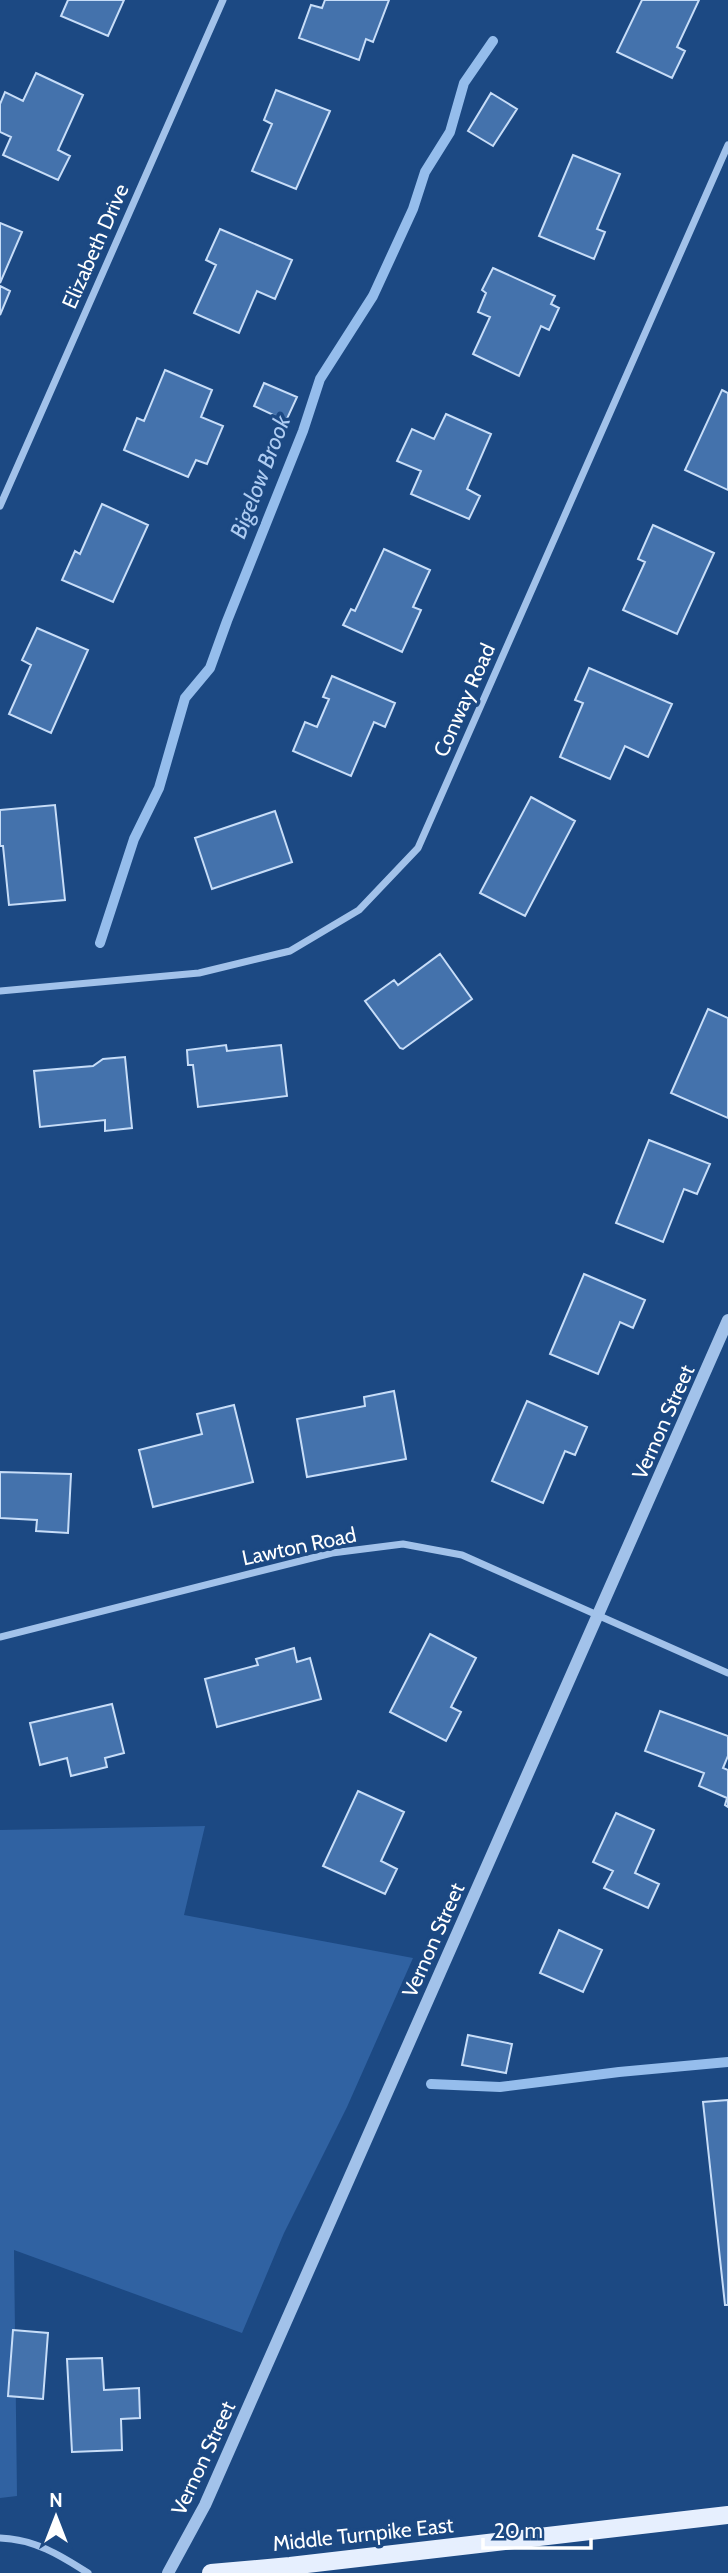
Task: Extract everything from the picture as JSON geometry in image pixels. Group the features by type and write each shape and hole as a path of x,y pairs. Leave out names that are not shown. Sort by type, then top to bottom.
{"main road":[{"name":"Middle Turnpike East","path":"211,2573 728,2515"}],"street":[{"name":"Elizabeth Drive","path":"0,506 223,0"},
{"name":"Conway Road","path":"0,991 199,973 290,951 359,909 418,848 728,145"},
{"name":"Vernon Street","path":"168,2573 205,2505 728,1320"},
{"name":"Lawton Road","path":"0,1637 332,1553 402,1544 461,1555 728,1673"},
{"path":"0,2538 22,2539 43,2547 88,2573"}],"shaded area":[{"path":"205,1826 184,1915 413,1958 347,2107 284,2233 242,2333 14,2250 17,2496 0,2498 0,1830"}],"building":[{"path":"68,0 124,0 108,36 61,16"},
{"path":"325,0 389,0 373,42 366,39 359,60 299,38 311,5 322,8"},
{"path":"642,0 699,0 677,47 685,51 672,78 617,52"},
{"path":"36,73 83,95 58,150 70,156 58,180 3,155 11,137 0,132 0,104 5,92 23,101"},
{"path":"276,90 330,111 296,189 252,171 272,124 264,120"},
{"path":"491,93 517,109 493,146 468,131"},
{"path":"573,155 620,174 597,229 605,232 594,259 539,236"},
{"path":"0,223 22,232 0,283"},
{"path":"220,229 292,260 275,299 257,291 239,333 194,313 216,265 206,260"},
{"path":"493,268 555,296 551,304 559,308 549,330 541,326 519,376 473,354 490,317 478,312 486,293 482,290"},
{"path":"0,286 10,291 0,315"},
{"path":"165,370 212,390 201,417 223,426 207,464 196,460 188,477 124,450 137,418 144,421"},
{"path":"264,383 297,397 286,421 254,406"},
{"path":"722,390 728,393 728,490 685,470"},
{"path":"446,414 491,434 467,489 480,496 469,519 411,494 421,471 397,461 412,429 434,439"},
{"path":"102,504 148,525 113,602 62,580 75,551 80,554"},
{"path":"653,525 714,553 677,634 623,610 645,562 638,559"},
{"path":"384,549 430,570 413,607 421,610 402,652 343,625 351,609 355,611"},
{"path":"37,628 88,650 51,733 9,714 31,665 22,660"},
{"path":"589,668 672,704 648,757 625,746 610,779 560,757 583,703 575,700"},
{"path":"332,676 395,703 385,727 374,722 351,776 293,751 305,722 317,727 329,699 323,697"},
{"path":"531,797 575,821 525,916 480,893"},
{"path":"55,805 65,900 9,905 3,846 0,846 0,810"},
{"path":"275,811 292,862 212,889 195,838"},
{"path":"440,954 472,999 403,1049 400,1048 365,1001 394,980 398,985"},
{"path":"708,1009 728,1018 728,1118 671,1093"},
{"path":"226,1045 227,1051 281,1045 287,1096 198,1107 193,1065 188,1065 187,1050"},
{"path":"125,1057 132,1128 105,1131 105,1120 40,1127 34,1071 93,1066 103,1059"},
{"path":"649,1140 710,1164 697,1194 684,1189 663,1242 616,1223"},
{"path":"584,1274 645,1300 633,1328 620,1322 598,1374 550,1354"},
{"path":"394,1391 406,1459 307,1477 297,1419 365,1406 364,1397"},
{"path":"527,1401 587,1427 575,1455 565,1451 543,1503 492,1481"},
{"path":"234,1405 253,1482 153,1507 139,1450 202,1434 197,1414"},
{"path":"0,1472 71,1474 68,1533 36,1531 37,1520 0,1518"},
{"path":"430,1634 476,1658 451,1707 461,1712 446,1741 390,1712"},
{"path":"294,1648 297,1662 310,1658 321,1699 217,1727 205,1679 258,1665 256,1659"},
{"path":"112,1704 124,1753 105,1758 107,1767 71,1776 67,1758 40,1765 30,1723"},
{"path":"660,1711 728,1736 728,1756 723,1768 728,1770 728,1807 725,1805 727,1798 699,1786 704,1773 645,1751"},
{"path":"358,1791 404,1812 381,1861 397,1869 385,1894 323,1866"},
{"path":"616,1813 654,1830 635,1873 659,1884 648,1908 604,1888 613,1871 593,1862"},
{"path":"559,1930 602,1950 583,1992 540,1973"},
{"path":"468,2035 512,2044 506,2073 462,2065"},
{"path":"728,2100 728,2305 725,2305 703,2102"},
{"path":"13,2330 48,2333 43,2399 8,2396"},
{"path":"102,2358 104,2390 139,2388 140,2418 121,2419 122,2450 72,2452 67,2359"}],"waterway":[{"name":"Bigelow Brook","path":"100,943 134,839 159,788 185,698 210,668 303,431 320,379 373,296 413,209 425,172 450,132 464,83 493,41"},
{"path":"431,2084 500,2087 728,2062"}]}
